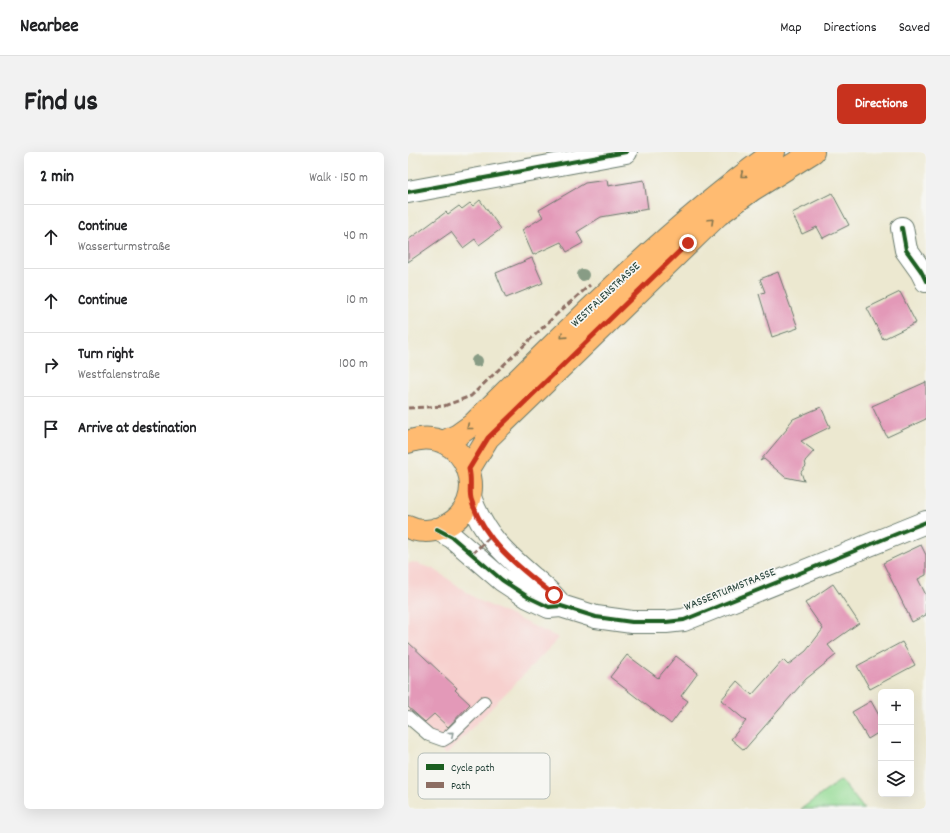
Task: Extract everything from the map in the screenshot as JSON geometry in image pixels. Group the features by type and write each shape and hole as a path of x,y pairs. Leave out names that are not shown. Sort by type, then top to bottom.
{"main road":[{"name":"WESTFALENSTRASSE","path":"443,442 458,435 472,425 654,250 705,205 774,152"},
{"name":"WESTFALENSTRASSE","path":"469,469 488,438 712,220 752,190 813,152"},
{"path":"408,442 426,439 443,442 454,448 463,458 469,469 471,478 470,497 461,514 454,521 437,529 424,531 409,529"}],"street":[{"path":"408,192 553,158 626,152"},
{"path":"902,228 906,250 921,271 926,282"},
{"path":"470,497 476,515 490,537 534,579 554,595 561,606"},
{"name":"WASSERTURMSTRASSE","path":"437,529 452,537 502,580 528,597 549,607 561,606 596,617 625,621 666,622 684,620 926,522"}],"lane":[{"path":"408,717 429,735 443,740 484,702"}],"shaded area":[{"path":"412,562 434,569 478,600 559,638 448,753 444,753 408,721 408,564"}],"green space":[{"path":"841,780 864,809 801,809"}],"building":[{"path":"607,180 608,186 644,180 648,209 601,217 577,232 583,243 567,252 561,242 533,255 522,230 543,217 539,210 585,183"},
{"path":"832,193 849,225 823,238 817,227 802,234 792,213"},
{"path":"480,200 501,229 479,245 475,239 463,248 451,232 408,262 408,240 446,212 448,214 459,206 462,209 470,203 473,206"},
{"path":"532,258 543,283 506,298 496,273"},
{"path":"778,272 798,328 772,337 759,294 765,292 760,279"},
{"path":"900,292 916,323 883,339 867,308"},
{"path":"926,382 926,419 887,437 872,406"},
{"path":"821,407 830,427 801,441 814,451 805,461 806,466 801,472 804,481 785,477 764,459 760,461 787,429 786,428 793,419"},
{"path":"921,545 926,555 926,575 918,579 926,595 926,615 912,622 883,563"},
{"path":"833,584 859,623 828,645 836,655 806,679 744,750 731,739 746,721 721,700 737,681 752,695 783,660 788,665 806,651 823,629 805,603"},
{"path":"408,642 457,688 455,690 470,704 448,727 434,714 425,722 408,707"},
{"path":"902,642 915,665 870,689 857,666"},
{"path":"627,655 658,678 676,656 698,673 681,696 688,701 671,724 610,677"},
{"path":"871,701 878,714 878,733 868,739 852,712"}],"marked path":[{"path":"408,408 444,406 471,396 558,313 590,285"},
{"path":"472,554 490,537"}],"cycle path":[{"path":"408,192 626,152"},
{"path":"902,228 906,250 921,271 926,281"},
{"path":"437,529 452,537 502,580 528,597 549,607 561,606 596,617 632,622 666,622 684,620 926,522"}],"route":[{"path":"554,595 515,562 490,537 476,515 470,497 471,478 469,469 488,438 688,243"}]}
